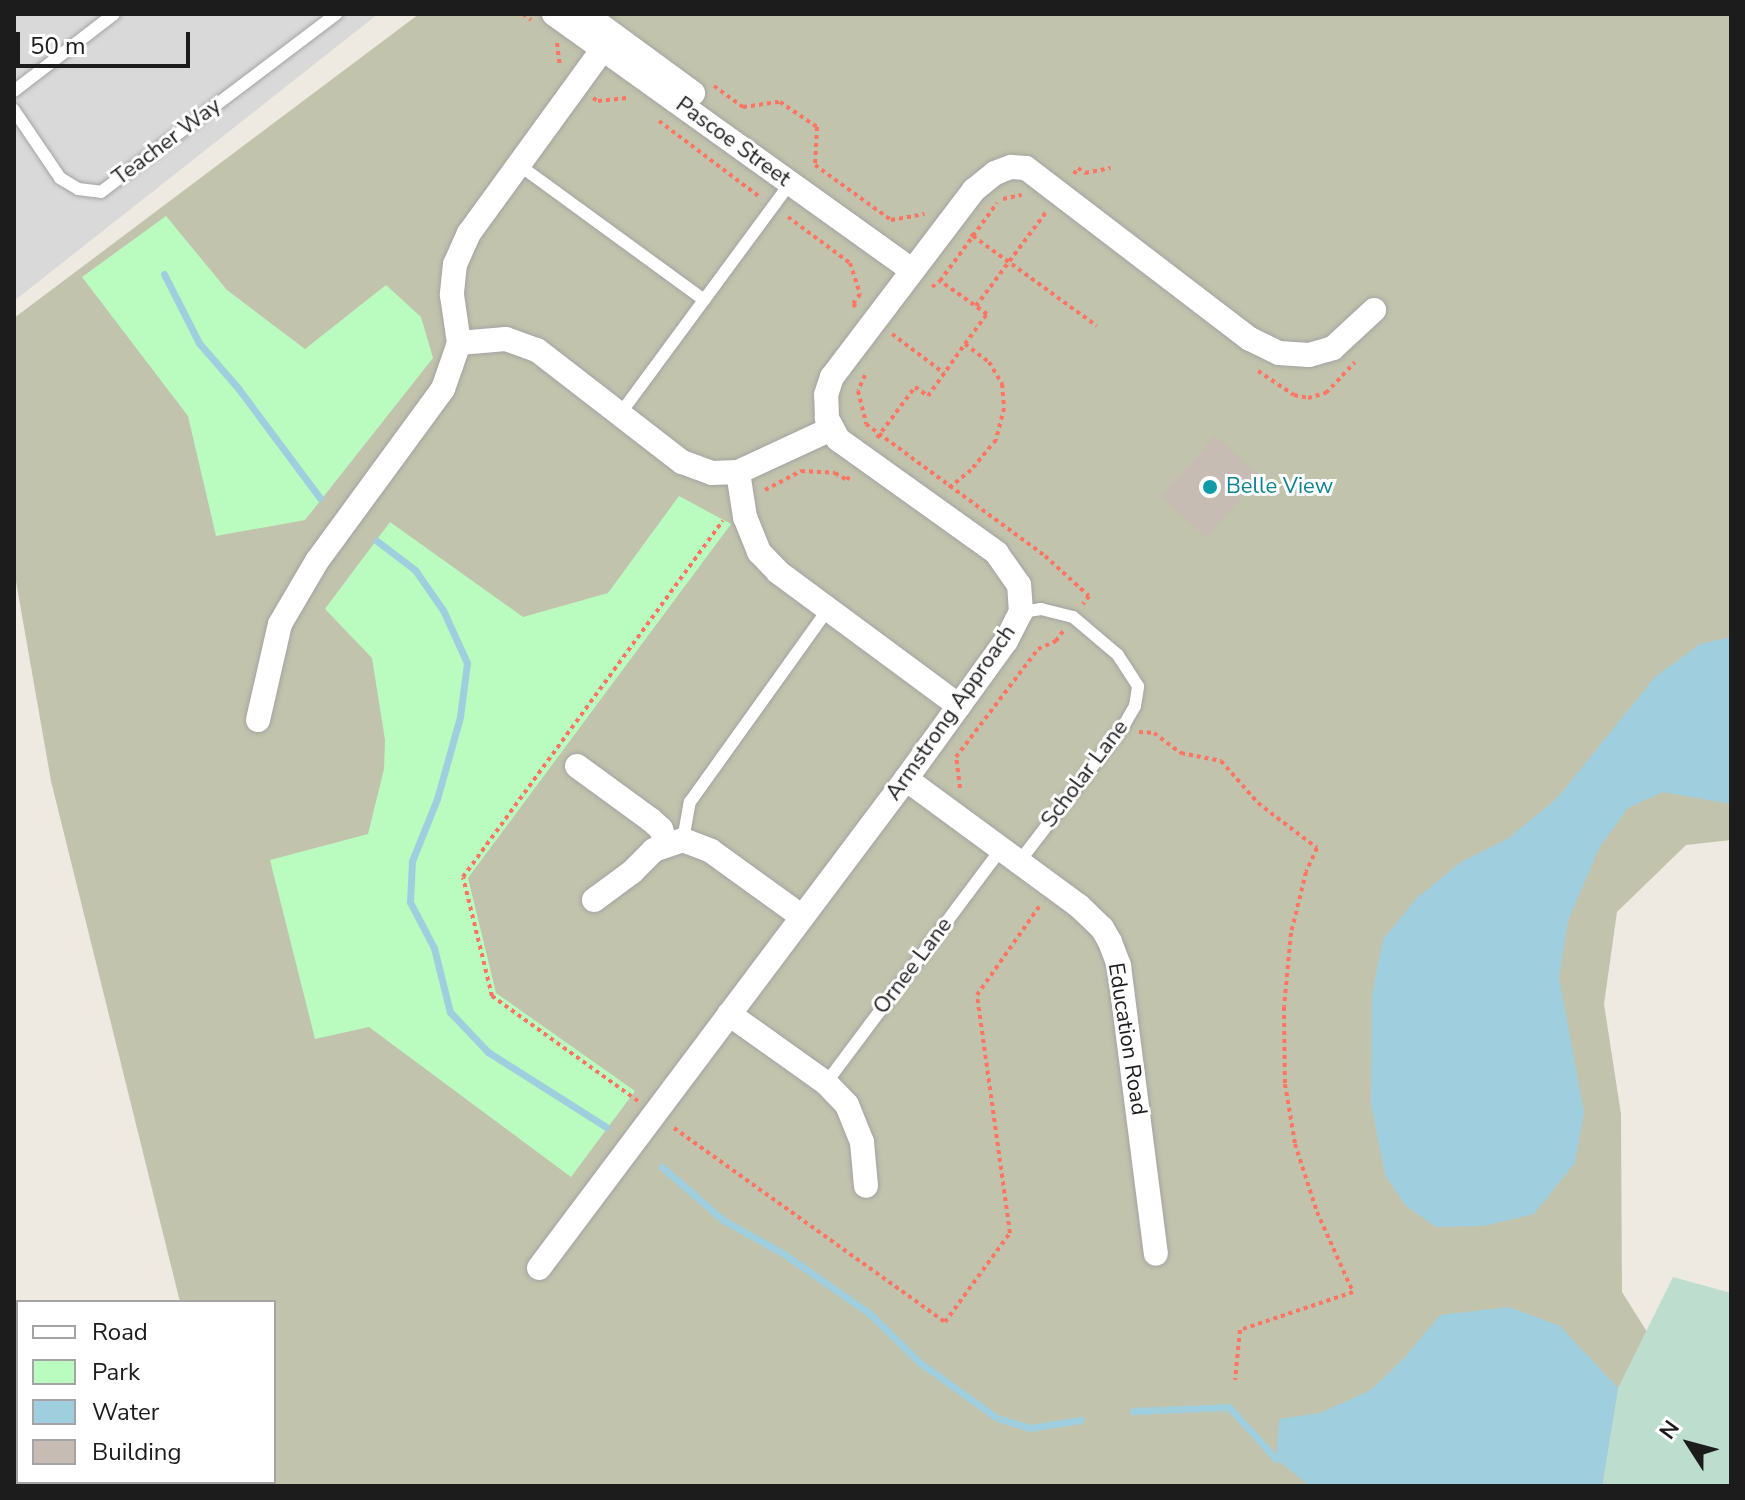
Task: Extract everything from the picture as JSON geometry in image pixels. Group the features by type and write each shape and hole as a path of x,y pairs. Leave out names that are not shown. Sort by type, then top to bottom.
{"highway":[{"path":"14,1351 16,1375"}],"street":[{"name":"Pascoe Street","path":"554,14 608,42 915,264"},
{"name":"Pascoe Street","path":"585,14 608,42 790,183 915,264"},
{"path":"258,720 280,624 317,561 443,389 459,343 452,295 455,264 469,233 608,42"},
{"path":"459,343 506,339 537,350 682,462 712,473 738,472 831,429 826,395 832,377 974,190 995,173 1011,167 1026,168 1250,339 1279,353 1309,355 1333,348 1374,310"},
{"name":"Armstrong Approach","path":"539,1268 906,779 1006,641 1021,612 1019,585 1005,561 831,429"},
{"path":"738,472 743,502 759,552 778,572 959,706"},
{"path":"577,766 651,820 674,842 711,851 801,916"},
{"name":"Education Road","path":"906,779 1053,887 1102,928 1119,966 1156,1254"},
{"path":"594,900 674,842"},
{"path":"729,1014 826,1083 847,1105 862,1142 866,1186"}],"lane":[{"path":"14,91 114,14"},
{"name":"Teacher Way","path":"14,110 60,178 78,189 101,192 334,15"},
{"path":"519,165 704,300"},
{"path":"620,414 790,183"},
{"path":"674,842 690,802 828,609"},
{"path":"1021,612 1041,609 1073,617"},
{"name":"Scholar Lane","path":"1010,855 1124,725 1135,706 1138,686 1118,655 1073,617"},
{"name":"Ornee Lane","path":"826,1083 1010,855"}],"path":[{"path":"926,292 940,281 1000,199 1024,195"},
{"path":"976,306 1048,210 1036,202"},
{"path":"973,236 1097,326"},
{"path":"940,281 987,314 928,396 915,387 847,480 835,473 801,471 735,506 463,877 492,996 945,1322 1010,1233 977,995 1053,887"},
{"path":"883,338 894,323"},
{"path":"928,504 971,470 996,440 1004,408 1002,384 989,362 965,344"},
{"path":"867,370 858,391 866,424 1045,556 1089,596 1056,641 1038,649 956,757 960,790"},
{"path":"1124,725 1134,732 1154,733 1181,753 1221,761 1258,803 1317,848 1306,872 1291,933 1284,1007 1285,1084 1295,1144 1308,1185 1353,1292 1240,1330 1235,1380"}],"shaded area":[{"path":"14,14 378,14 14,301"},
{"path":"419,14 1731,14 1731,840 1686,845 1617,912 1604,1004 1621,1114 1622,1292 1706,1426 1731,1486 229,1486 276,1484 276,1300 180,1300 51,781 14,570 14,318"},
{"path":"1673,1277 1731,1293 1731,1486 1602,1486 1618,1388"}],"green space":[{"path":"166,216 227,290 305,349 386,285 421,317 433,358 305,520 216,536 188,416 82,277"},
{"path":"679,496 731,524 468,878 496,993 635,1091 571,1177 369,1027 315,1039 270,860 368,834 384,769 385,740 372,658 325,609 390,522 523,617 608,593"}],"water":[{"path":"1731,637 1731,804 1663,792 1628,808 1599,848 1568,921 1559,977 1584,1112 1575,1163 1534,1214 1483,1226 1436,1227 1406,1206 1385,1175 1371,1104 1372,994 1383,939 1417,898 1461,862 1509,838 1557,798 1655,677 1700,644"},
{"path":"1509,1307 1560,1326 1618,1388 1602,1486 1310,1486 1276,1459 1279,1419 1320,1413 1371,1390 1404,1358 1440,1315"}],"building":[{"name":"Belle View","path":"1215,436 1260,477 1206,537 1161,496"}],"waterway":[{"path":"164,274 199,343 238,388 320,498"},
{"path":"377,541 415,570 443,610 467,663 460,717 437,799 412,861 410,902 434,948 450,1012 488,1052 606,1127"},
{"path":"662,1167 723,1220 784,1254 869,1313 919,1362 997,1418 1030,1428 1080,1420"},
{"path":"1133,1411 1229,1407 1276,1459"}],"place":[{"name":"Belle View","path":"1210,487"}]}
